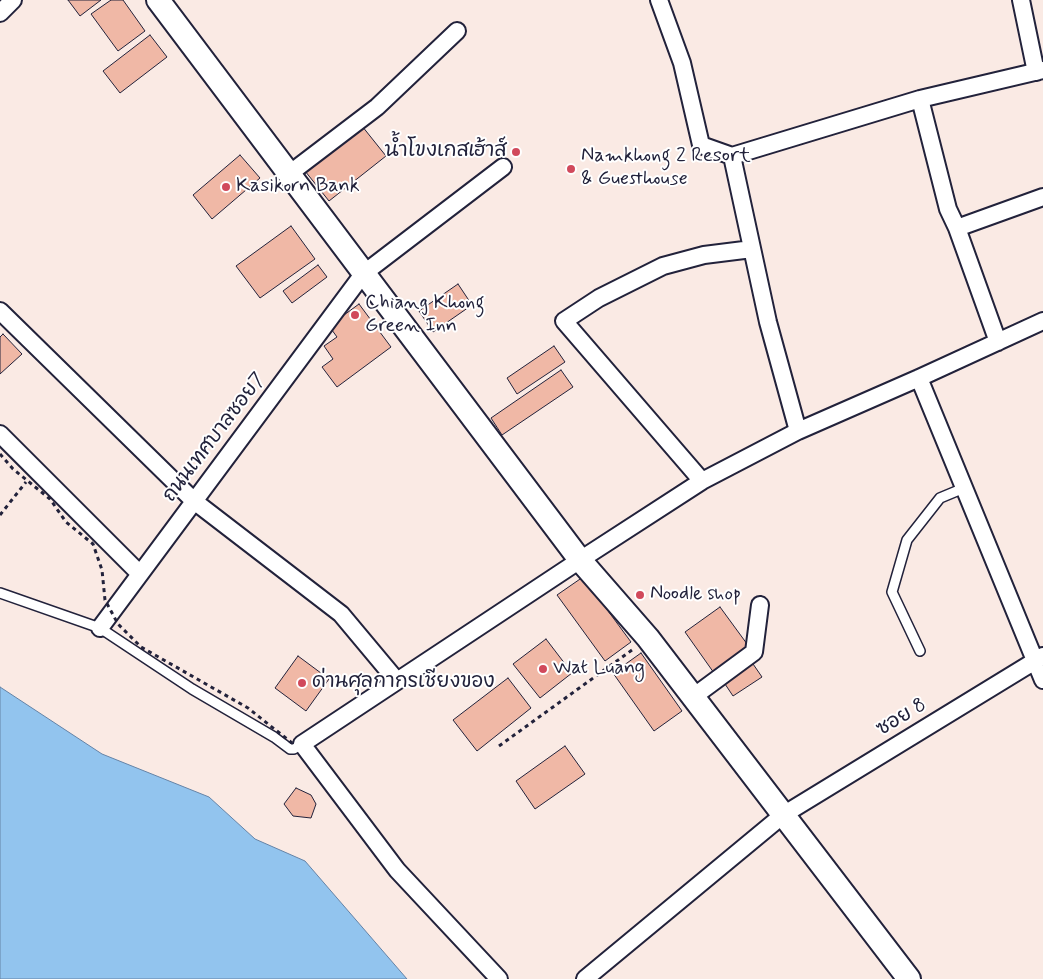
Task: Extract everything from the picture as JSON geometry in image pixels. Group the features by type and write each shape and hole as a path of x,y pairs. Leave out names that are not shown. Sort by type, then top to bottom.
{"main road":[{"path":"158,0 580,560 648,638 909,979"}],"street":[{"path":"0,13 14,0"},
{"path":"659,0 682,63 701,146 732,156 920,99 1039,71 1021,0"},
{"path":"289,174 376,107 457,31"},
{"path":"920,99 948,208 998,342"},
{"path":"732,156 768,322 798,431"},
{"name":"ถนนเทศบาลซอย7","path":"100,628 363,274 503,167"},
{"path":"957,228 1043,197"},
{"path":"702,481 564,321 599,298 663,266 704,255 752,249"},
{"path":"0,310 194,501 342,614 397,681"},
{"path":"500,979 396,870 297,744 397,681 702,481 798,431 1043,321"},
{"path":"919,378 964,488 1039,659 1043,680"},
{"path":"0,434 140,574"},
{"path":"693,697 754,652 760,605"},
{"name":"ซอย 8","path":"585,979 783,815 1039,659"}],"lane":[{"path":"920,651 892,592 907,540 940,498 964,488"},
{"path":"0,593 100,628 192,689 290,748 294,749 297,744"}],"path":[{"path":"0,454 13,469 50,499 66,522 93,544 102,570 105,600 118,624 141,647 248,708 297,744"},
{"path":"0,514 36,470"},
{"path":"499,746 648,638"}],"water":[{"path":"0,687 102,754 209,797 255,839 305,861 407,979 0,979"}],"building":[{"path":"68,0 101,0 80,16"},
{"path":"111,0 123,0 145,31 118,51 91,14"},
{"path":"150,35 167,57 120,93 103,71"},
{"path":"362,126 386,156 329,201 305,171"},
{"name":"Kasikorn Bank","path":"240,155 260,178 212,219 193,195"},
{"path":"291,226 315,259 260,298 236,266"},
{"path":"318,265 327,277 292,303 283,291"},
{"path":"458,284 472,305 433,332 419,311"},
{"path":"359,304 391,347 337,387 322,367 333,359 324,346 337,337 329,326"},
{"path":"3,334 22,354 0,374 0,337"},
{"path":"554,346 565,362 517,394 507,378"},
{"path":"561,370 573,387 502,435 491,418"},
{"path":"583,577 631,642 605,661 557,595"},
{"path":"720,607 750,648 714,673 685,632"},
{"name":"Wat Luang","path":"546,639 572,673 540,698 513,664"},
{"path":"641,653 682,711 654,731 613,673"},
{"name":"ด่านศุลกากรเชียงของ","path":"298,656 329,679 306,711 275,688"},
{"path":"751,661 762,677 733,696 723,681"},
{"path":"508,678 531,708 477,751 453,720"},
{"path":"565,746 585,774 535,809 516,781"},
{"path":"296,788 311,795 316,804 311,818 293,816 284,804"}],"place":[{"name":"น้ำโขงเกสเฮ้าส์","path":"516,152"},
{"name":"Namkhong 2 Resort & Guesthouse","path":"571,169"},
{"name":"Kasikorn Bank","path":"226,187"},
{"name":"Chiang Khong Green Inn","path":"355,315"},
{"name":"Noodle shop","path":"640,595"},
{"name":"Wat Luang","path":"543,669"},
{"name":"ด่านศุลกากรเชียงของ","path":"302,683"}]}
